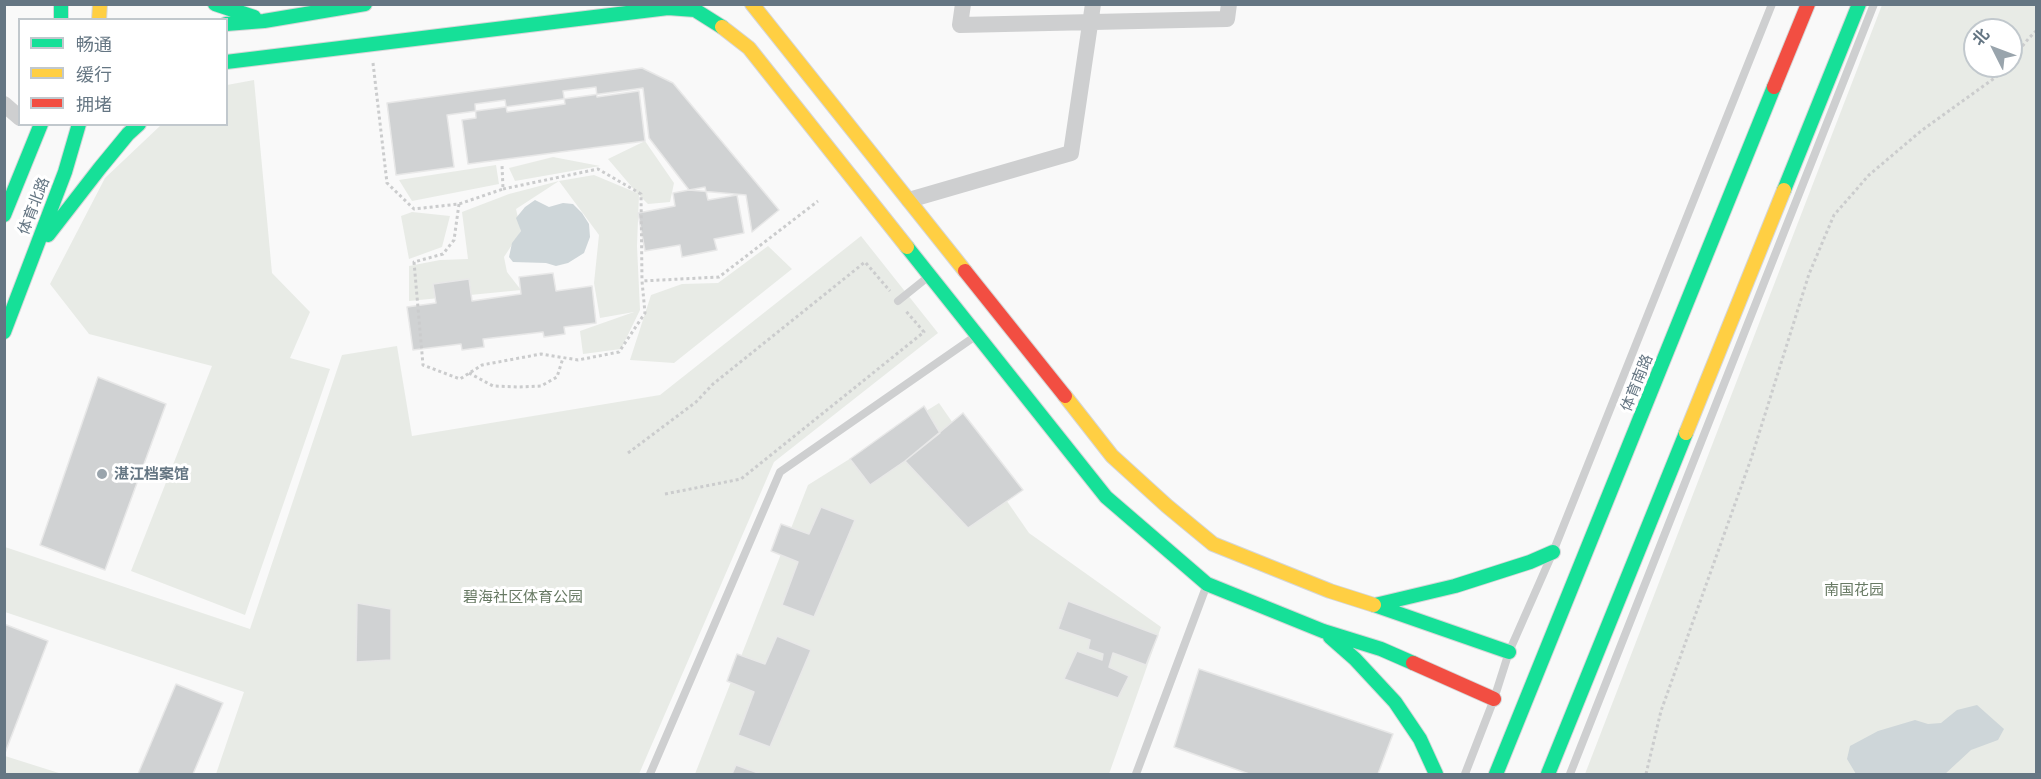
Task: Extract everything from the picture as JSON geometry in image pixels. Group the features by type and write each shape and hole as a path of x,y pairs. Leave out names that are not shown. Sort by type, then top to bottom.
{"street":[{"path":"214,4 264,21"},
{"path":"752,4 1112,456 1167,506 1213,544 1330,591 1509,652"},
{"path":"963,4 960,25 1227,19 1229,4"},
{"path":"909,200 1071,153 1093,4"},
{"name":"体育南路","path":"1496,774 1808,4"},
{"path":"1548,774 1859,4"},
{"path":"228,24 360,7"},
{"path":"228,62 361,41 646,10 668,8 695,10 727,30 749,48 1106,497 1207,584 1323,631 1381,649 1494,699"},
{"path":"4,104 18,116"},
{"name":"体育北路","path":"4,332 65,172 78,126"},
{"path":"34,253 107,159 137,126"},
{"name":"体育北路","path":"4,215 34,128"},
{"path":"1375,605 1455,586 1554,552"},
{"path":"1323,631 1355,658 1395,702 1420,739 1436,774"}],"lane":[{"path":"1466,774 1509,652 1554,552 1772,4"},
{"path":"1570,774 1874,4"},
{"path":"898,302 930,276"},
{"path":"650,774 780,472 977,335"},
{"path":"1136,774 1207,584"}],"path":[{"path":"2023,45 2037,32"},
{"path":"373,59 387,183 414,209 459,204 503,189 598,169 641,194 642,281 645,313 619,352 578,360 541,354 482,365 460,379 423,365 414,262 443,254 454,240 459,204"},
{"path":"1646,774 1661,711 1751,459 1809,274 1834,215 1869,175 1921,131 1994,78"},
{"path":"502,165 503,189"},
{"path":"642,281 719,277 818,201"},
{"path":"628,453 696,402 713,384 866,262 924,332 741,479 665,494"},
{"path":"469,373 493,386 541,386 556,377 563,358"}],"green space":[{"name":"南国花园","path":"1882,5 2036,5 2036,774 1585,774"},
{"path":"254,80 272,273 310,312 290,358 330,369 245,615 131,571 212,366 89,334 50,284 105,178 160,126 228,126 228,85"},
{"path":"645,141 674,183 670,202 648,204 639,195 637,246 640,310 621,349 583,354 580,331 634,312 600,318 594,283 599,235 559,181 594,175 637,193 608,159"},
{"path":"553,157 600,166 515,181 509,168"},
{"path":"496,165 499,184 412,201 399,180"},
{"path":"559,181 516,209 521,231 504,257 507,272 521,290 409,301 409,266 440,260 468,259 462,212 509,194"},
{"path":"412,212 450,216 442,247 409,259 401,216"},
{"name":"碧海社区体育公园","path":"861,236 938,333 774,462 639,774 216,774 244,692 5,612 5,547 250,629 342,355 397,346 412,436 660,395"},
{"path":"768,246 792,269 674,363 630,360 651,295 682,284 718,283"},
{"path":"939,403 1029,533 1161,627 1109,774 695,774 808,485"},
{"path":"5,756 62,774 5,774"}],"shaded area":[{"path":"535,200 549,207 563,203 573,204 582,213 589,224 590,237 584,253 568,263 556,266 546,263 513,262 509,257 512,243 521,231 516,218"},
{"path":"1977,705 2004,729 1998,740 1971,750 1945,774 1856,774 1847,759 1850,746 1878,731 1915,720 1928,724 1941,723 1957,710"}],"building":[{"path":"642,68 673,83 779,210 752,232 746,195 689,190 649,138 643,88 447,115 454,167 396,175 387,103"},
{"path":"596,87 597,97 639,91 645,141 468,164 462,120 476,118 475,104 505,100 507,112 565,104 563,91"},
{"path":"705,187 708,200 737,195 744,233 714,239 717,250 682,257 680,245 645,251 638,213 675,206 673,193"},
{"path":"553,273 556,291 592,286 596,323 564,327 565,334 544,337 543,332 483,339 484,347 462,350 461,344 413,350 407,307 436,303 433,284 469,279 472,301 521,294 519,277"},
{"name":"湛江档案馆","path":"98,377 166,404 105,570 40,545"},
{"path":"924,406 940,433 870,485 850,459"},
{"path":"963,413 1023,490 968,528 905,461"},
{"path":"821,507 855,520 814,617 782,605 798,562 771,551 781,524 809,534"},
{"path":"1068,601 1158,635 1146,665 1113,653 1109,667 1129,676 1118,698 1064,679 1077,651 1102,660 1103,654 1088,649 1090,640 1058,629"},
{"path":"357,603 391,609 391,660 356,662"},
{"path":"4,624 48,641 5,753 4,753"},
{"path":"777,636 811,650 770,747 738,735 754,692 727,681 737,654 765,664"},
{"path":"1199,669 1393,734 1378,774 1249,774 1174,747"},
{"path":"176,684 223,703 193,774 138,774"},
{"path":"736,765 761,774 732,774"}],"traffic: fast":[{"path":"61,4 61,18"},
{"path":"215,4 254,17"},
{"path":"228,24 264,21 365,4"},
{"path":"1784,190 1859,4"},
{"path":"228,62 668,8 695,10 722,27"},
{"path":"1496,774 1774,87"},
{"path":"4,215 40,126"},
{"path":"4,332 65,172 78,126"},
{"path":"48,235 100,168 137,126"},
{"path":"907,247 1106,497 1207,584 1323,631 1381,649 1413,663"},
{"path":"1548,774 1686,433"},
{"path":"1375,605 1455,586 1530,562 1553,552"},
{"path":"1374,605 1509,652"},
{"path":"1330,637 1355,659 1395,702 1420,739 1436,774"}],"traffic: slow":[{"path":"99,18 100,4"},
{"path":"752,4 965,271"},
{"path":"722,27 749,48 907,247"},
{"path":"1686,433 1784,190"},
{"path":"1065,396 1112,456 1213,544 1330,591 1374,605"}],"traffic: jam":[{"path":"1774,87 1808,4"},
{"path":"965,271 1065,396"},
{"path":"1413,663 1494,699"}],"place":[{"name":"湛江档案馆","path":"102,474"}]}
